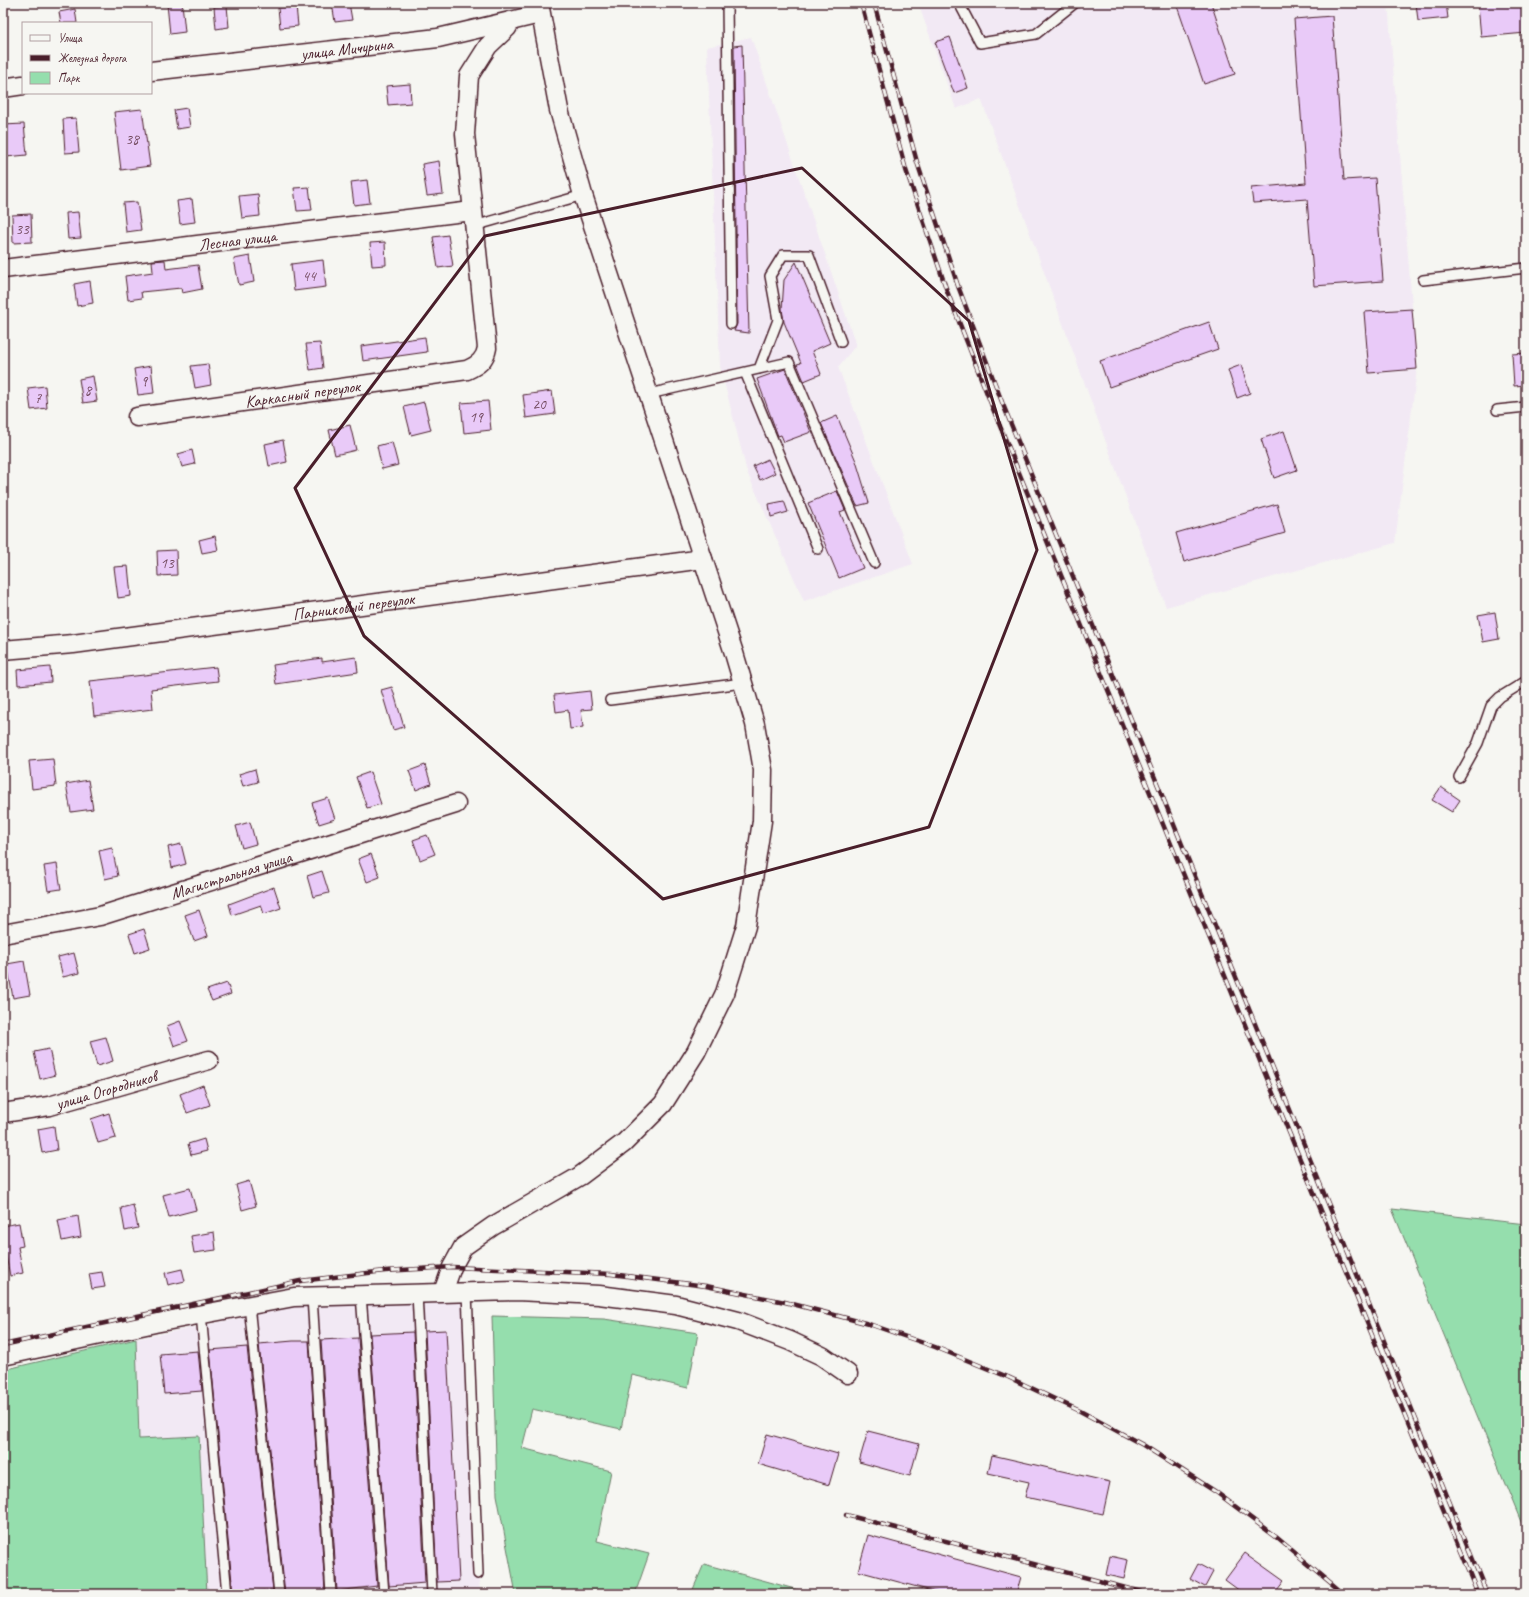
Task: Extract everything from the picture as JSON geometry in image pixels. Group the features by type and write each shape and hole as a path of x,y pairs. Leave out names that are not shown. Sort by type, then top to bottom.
{"street":[{"name":"улица Мичурина","path":"152,71 438,38 510,21 539,9"},
{"path":"443,1292 452,1267 463,1247 493,1226 580,1176 624,1143 663,1104 696,1052 725,993 746,926 762,821 763,770 755,724 703,559 583,195 559,110 539,9"},
{"path":"473,219 465,134 469,76 488,46 507,28 510,21"},
{"path":"3,88 22,85"},
{"name":"Лесная улица","path":"3,269 473,219"},
{"name":"Каркасный переулок","path":"137,417 467,370 475,367 486,356 487,348 473,219"},
{"name":"Парниковый переулок","path":"3,650 73,644 703,559"},
{"name":"Магистральная улица","path":"3,934 100,916 456,804"},
{"name":"улица Огородников","path":"3,1113 49,1106 209,1060"},
{"path":"3,1356 155,1323 294,1297 517,1291 599,1295 676,1305 738,1321 790,1341 822,1356 848,1374"}],"lane":[{"path":"727,3 731,324"},
{"path":"959,3 980,43 1036,34 1075,3"},
{"path":"473,219 583,195"},
{"path":"759,369 778,320 770,276 783,255 809,255 841,342"},
{"path":"1423,280 1526,268"},
{"path":"649,394 789,362 874,563"},
{"path":"746,372 818,549"},
{"path":"1497,410 1526,407"},
{"path":"1459,777 1478,743 1492,706 1500,697 1526,681"},
{"path":"610,700 743,683"},
{"path":"467,1292 478,1574"},
{"path":"417,1293 432,1594"},
{"path":"361,1295 384,1594"},
{"path":"312,1297 331,1594"},
{"path":"249,1305 279,1594"},
{"path":"201,1314 227,1594"}],"highlighted area":[{"path":"802,168 969,321 1037,550 929,827 663,899 364,636 295,488 485,236"}],"shaded area":[{"path":"918,3 1388,3 1417,369 1395,543 1166,607 981,99 956,109"},
{"path":"751,37 856,345 838,367 913,564 804,601 747,472 720,366 707,47"},
{"path":"462,1302 480,1593 207,1594 199,1436 139,1440 136,1339 315,1303"}],"green space":[{"path":"1392,1209 1526,1224 1526,1534"},
{"path":"492,1316 604,1319 698,1333 688,1388 632,1375 621,1429 532,1409 522,1448 611,1471 597,1541 649,1554 635,1594 516,1594 497,1495"},
{"path":"136,1339 139,1439 199,1436 207,1594 3,1594 3,1370"},
{"path":"704,1564 813,1594 691,1594"}],"building":[{"path":"182,3 185,32 170,34 167,4"},
{"path":"332,3 349,3 352,20 335,22"},
{"path":"1176,3 1211,3 1235,74 1204,84"},
{"path":"1416,3 1446,3 1448,18 1418,21"},
{"path":"1526,3 1526,33 1481,37 1478,5"},
{"path":"227,6 229,27 216,29 214,7"},
{"path":"296,6 298,26 280,28 278,8"},
{"path":"75,9 77,22 61,22 59,12"},
{"path":"1332,16 1344,180 1375,178 1383,281 1314,286 1307,199 1253,203 1251,188 1306,183 1294,19"},
{"path":"950,37 968,88 954,93 935,42"},
{"path":"742,45 749,333 734,331 737,324 734,46"},
{"path":"410,84 411,103 388,105 386,86"},
{"path":"187,108 190,127 177,129 174,110"},
{"path":"142,109 150,166 121,170 114,112"},
{"path":"76,118 79,152 65,153 63,119"},
{"path":"24,124 27,155 6,157 3,125"},
{"path":"439,161 443,194 427,196 422,164"},
{"path":"367,180 370,203 354,205 351,182"},
{"path":"309,187 312,210 297,211 294,188"},
{"path":"258,194 260,216 242,218 239,196"},
{"path":"192,199 195,222 180,224 177,201"},
{"path":"137,202 141,230 126,232 123,203"},
{"path":"78,212 81,238 68,239 66,213"},
{"path":"31,214 32,242 13,243 12,215"},
{"path":"448,235 453,266 438,268 433,237"},
{"path":"385,242 386,265 372,266 370,243"},
{"path":"250,256 254,282 239,285 234,259"},
{"path":"165,260 166,269 198,265 202,289 182,293 181,288 141,292 142,298 128,300 125,276 153,272 152,261"},
{"path":"323,260 326,287 294,291 291,264"},
{"path":"796,262 830,343 812,351 821,374 804,381 797,364 801,363 784,322 782,309 784,280"},
{"path":"90,281 93,303 77,306 74,284"},
{"path":"1412,309 1417,369 1369,373 1364,312"},
{"path":"1209,322 1218,349 1109,387 1100,361"},
{"path":"425,337 427,352 363,361 361,346"},
{"path":"320,343 323,368 310,370 306,344"},
{"path":"1526,353 1526,385 1514,386 1512,354"},
{"path":"208,364 211,385 195,388 191,366"},
{"path":"1241,365 1250,393 1237,398 1228,370"},
{"path":"151,366 154,393 138,395 134,369"},
{"path":"785,369 811,432 784,442 781,435 778,436 757,379"},
{"path":"93,376 97,401 83,403 79,379"},
{"path":"45,386 47,408 31,410 28,388"},
{"path":"552,391 555,414 526,418 523,395"},
{"path":"488,401 491,430 464,433 461,403"},
{"path":"424,402 431,430 411,435 404,407"},
{"path":"837,416 856,461 869,503 857,506 821,423"},
{"path":"350,425 356,450 335,455 329,430"},
{"path":"1284,431 1297,470 1274,478 1261,439"},
{"path":"283,440 287,462 269,466 265,444"},
{"path":"392,442 398,465 382,469 377,446"},
{"path":"192,450 195,464 182,467 178,454"},
{"path":"768,459 775,473 760,480 753,466"},
{"path":"837,491 845,510 840,512 863,568 839,578 808,503"},
{"path":"784,501 788,512 771,517 769,504"},
{"path":"1277,504 1285,533 1184,562 1176,533"},
{"path":"215,536 218,550 202,553 199,540"},
{"path":"176,550 177,575 158,576 157,551"},
{"path":"128,566 131,596 118,598 114,567"},
{"path":"1495,612 1499,639 1483,642 1478,615"},
{"path":"356,657 358,672 276,684 273,665 322,658 322,662"},
{"path":"50,667 51,682 18,685 17,670"},
{"path":"216,667 218,681 151,689 153,709 94,716 90,681"},
{"path":"392,687 404,727 393,730 381,690"},
{"path":"590,691 592,709 581,710 583,727 570,729 568,710 556,712 554,695"},
{"path":"53,759 56,786 32,789 29,761"},
{"path":"425,765 431,784 416,790 409,771"},
{"path":"255,769 258,782 243,786 239,774"},
{"path":"370,772 381,804 367,808 356,777"},
{"path":"88,780 93,809 71,812 66,784"},
{"path":"1441,787 1460,800 1452,812 1432,800"},
{"path":"328,798 335,819 319,824 312,803"},
{"path":"250,822 256,844 242,848 236,826"},
{"path":"427,835 435,854 420,860 413,840"},
{"path":"181,844 186,864 172,868 168,847"},
{"path":"112,848 118,876 105,879 99,851"},
{"path":"371,854 380,877 367,882 358,859"},
{"path":"57,864 61,889 48,891 44,866"},
{"path":"322,871 329,893 313,897 307,876"},
{"path":"274,887 281,908 264,914 261,905 232,915 229,904"},
{"path":"199,910 208,936 194,941 185,915"},
{"path":"144,929 150,948 135,953 129,934"},
{"path":"74,953 79,973 63,977 58,957"},
{"path":"24,961 30,995 13,998 7,964"},
{"path":"227,983 231,994 212,1001 207,990"},
{"path":"180,1021 188,1041 174,1046 167,1026"},
{"path":"106,1037 113,1061 97,1066 90,1041"},
{"path":"49,1049 55,1075 40,1079 34,1052"},
{"path":"203,1085 210,1105 187,1113 180,1094"},
{"path":"109,1113 116,1138 98,1143 91,1119"},
{"path":"54,1126 57,1150 42,1153 38,1129"},
{"path":"204,1139 207,1151 191,1155 188,1144"},
{"path":"249,1181 256,1206 242,1210 236,1185"},
{"path":"190,1188 196,1210 169,1217 163,1195"},
{"path":"133,1205 138,1228 125,1231 121,1208"},
{"path":"78,1216 81,1237 62,1241 58,1220"},
{"path":"19,1223 23,1246 18,1247 23,1273 10,1276 3,1240 3,1226"},
{"path":"214,1232 216,1250 194,1253 191,1236"},
{"path":"182,1269 185,1281 168,1285 165,1273"},
{"path":"102,1272 105,1287 92,1289 89,1274"},
{"path":"446,1330 459,1581 437,1582 425,1331"},
{"path":"413,1332 425,1583 389,1586 370,1334"},
{"path":"358,1338 377,1586 337,1591 321,1340"},
{"path":"309,1341 325,1591 285,1594 259,1344"},
{"path":"247,1347 273,1590 233,1593 210,1350"},
{"path":"198,1351 202,1391 164,1394 160,1354"},
{"path":"868,1431 919,1444 910,1476 859,1462"},
{"path":"767,1434 838,1454 829,1485 758,1464"},
{"path":"992,1455 1110,1482 1103,1514 1025,1497 1029,1482 988,1473"},
{"path":"868,1535 1021,1577 1016,1594 943,1594 858,1571"},
{"path":"1245,1553 1284,1581 1274,1594 1244,1594 1225,1580"},
{"path":"1110,1556 1128,1560 1124,1579 1106,1575"},
{"path":"1198,1564 1213,1572 1205,1587 1190,1579"}],"railway":[{"path":"861,3 906,170 947,291 993,409 1478,1594"},
{"path":"874,3 917,162 958,286 1002,402 1487,1594"},
{"path":"3,1345 300,1281 385,1271 452,1267 611,1274 706,1286 785,1302 869,1324 935,1347 1008,1377 1080,1411 1143,1445 1216,1492 1276,1537 1344,1594"},
{"path":"846,1515 1149,1594"}]}
